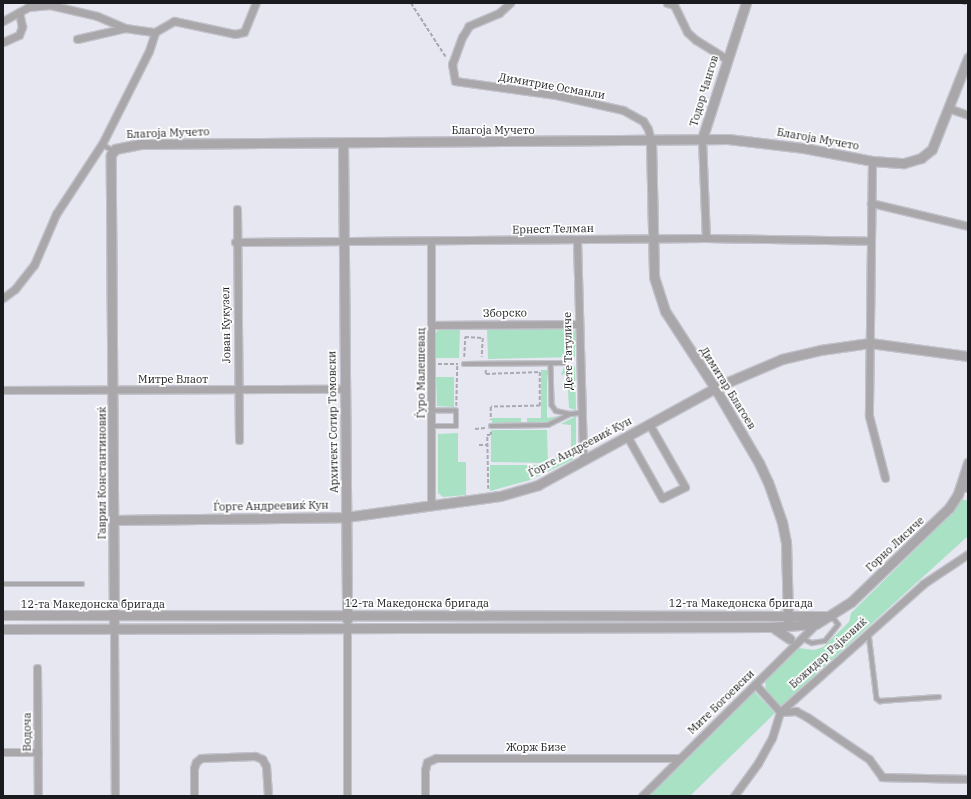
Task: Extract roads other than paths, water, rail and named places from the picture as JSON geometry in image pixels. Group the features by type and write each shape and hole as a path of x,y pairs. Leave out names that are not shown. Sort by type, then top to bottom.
{"street":[{"path":"3,20 19,12 39,5 55,6 97,16 125,28 155,32 174,21 235,34 244,32 256,3"},
{"name":"Димитрие Османли","path":"510,3 499,13 469,26 462,37 452,64 455,81 556,95 623,110 643,121 648,129 651,141"},
{"name":"Тодор Чангов","path":"706,238 702,139 746,3"},
{"path":"672,4 692,36 727,59"},
{"path":"3,42 20,35 22,27 19,12"},
{"path":"77,39 125,28"},
{"path":"3,298 26,277 34,266 56,214 102,144 149,51 155,32"},
{"name":"Благоја Мучето","path":"113,151 122,146 141,144 651,141 702,139 789,146 872,161 904,163 921,158 932,149 968,58"},
{"path":"948,108 968,115"},
{"name":"Димитар Благоев","path":"651,141 654,277 665,311 759,463 776,504 786,542 790,644"},
{"name":"Архитект Сотир Томовски","path":"343,143 343,389 347,615 347,796"},
{"name":"Гаврил Константиновиќ","path":"113,151 115,796"},
{"path":"872,161 869,416 885,478"},
{"path":"871,203 968,226"},
{"name":"Јован Кукузел","path":"237,209 235,242 239,440"},
{"name":"Ернест Телман","path":"235,242 577,240 652,238 870,241"},
{"name":"Дете Татуличе","path":"577,240 579,413 583,461"},
{"name":"Ѓуро Малешевац","path":"431,241 432,506"},
{"name":"Зборско","path":"432,325 578,324"},
{"name":"Ѓорге Андреевиќ Кун","path":"115,520 346,518 500,496 538,485 714,388 782,360 820,350 870,343 968,356"},
{"name":"Митре Влаот","path":"3,390 343,389"},
{"path":"627,436 662,498 685,487 649,424"},
{"name":"Горно Лисиче","path":"816,624 832,616 851,602 932,526 949,508 965,488 968,463"},
{"name":"Божидар Рајковиќ","path":"780,712 868,631 923,584 968,554"},
{"name":"12-та Македонска бригада","path":"3,615 788,614 832,616"},
{"name":"12-та Македонска бригада","path":"3,629 773,627 816,624"},
{"name":"Мите Богоевски","path":"642,796 755,684 790,644 802,638 816,624"},
{"path":"773,627 790,644"},
{"name":"Водоча","path":"38,668 38,796"},
{"path":"755,684 780,712"},
{"path":"780,712 796,711 807,717 869,759 882,777 968,779"},
{"path":"734,796 758,762 772,738 780,712"},
{"path":"3,752 38,752"},
{"path":"194,796 194,768 196,762 201,758 255,756 262,759 266,766 268,796"},
{"name":"Жорж Бизе","path":"425,796 426,766 428,762 436,758 679,758"}],"lane":[{"path":"102,144 113,151"},
{"path":"551,363 552,406 556,412 571,414 579,413"},
{"path":"464,364 564,363"},
{"path":"432,411 456,411 456,426 432,426"},
{"path":"491,427 548,425 571,414"},
{"path":"3,584 82,584"},
{"path":"802,638 812,643 824,641 838,625 832,616"},
{"path":"868,631 877,699 880,701 939,697"}]}
